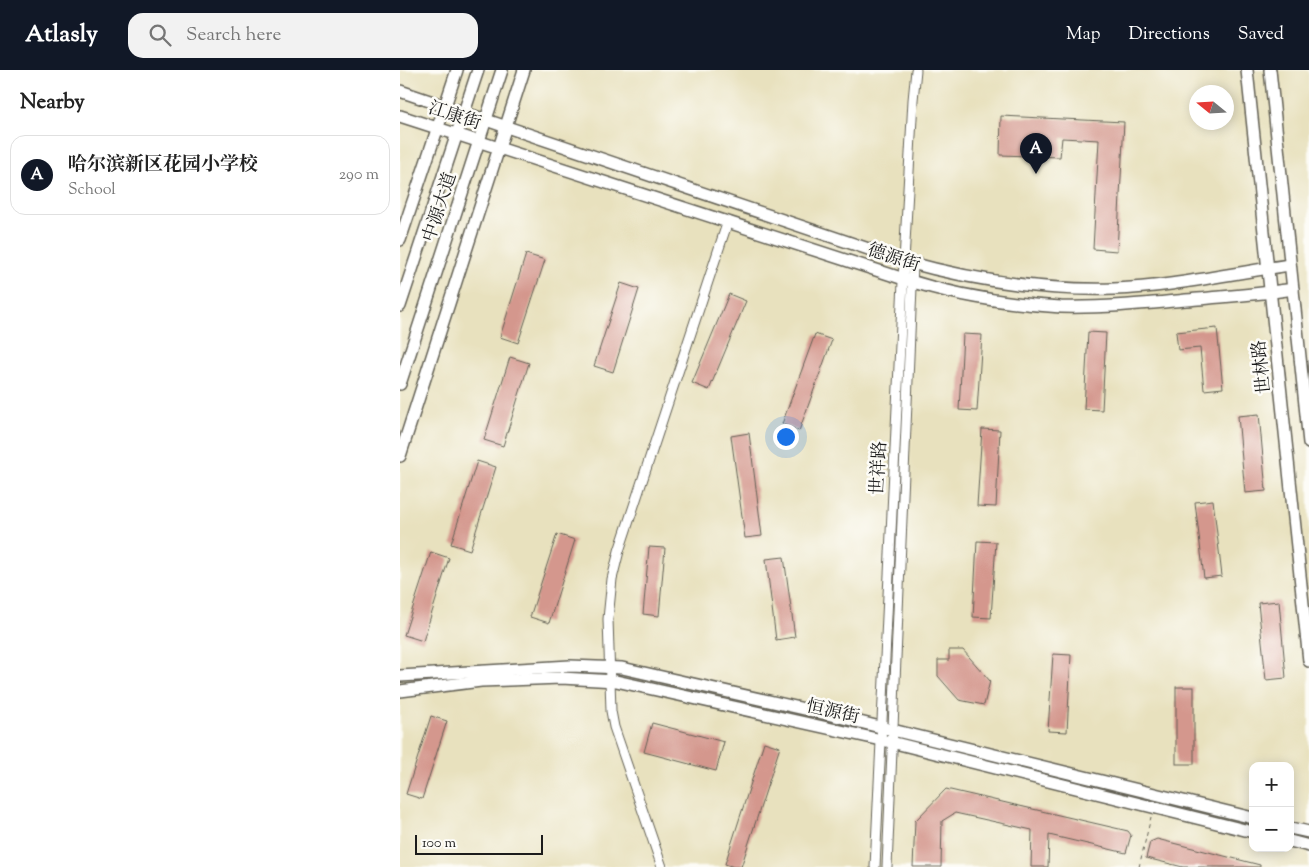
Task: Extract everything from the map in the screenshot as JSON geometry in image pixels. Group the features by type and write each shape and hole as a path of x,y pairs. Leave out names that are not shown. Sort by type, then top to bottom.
{"main road":[{"path":"400,240 456,70"},
{"name":"中源大道","path":"400,306 478,70"},
{"name":"中源大道","path":"400,384 502,70"},
{"path":"400,456 524,70"},
{"name":"世林路","path":"1247,70 1309,661"},
{"path":"1270,70 1309,443"},
{"name":"江康街","path":"400,91 506,128"},
{"name":"江康街","path":"400,116 500,147"},
{"name":"德源街","path":"506,128 908,262 936,270 996,282 1045,288 1114,289 1152,286 1290,265"},
{"name":"德源街","path":"500,147 908,281 970,295 1061,306 1094,307 1147,304 1293,289"},
{"name":"恒源街","path":"400,676 570,666 622,668 881,727 1249,817"},
{"name":"恒源街","path":"400,691 481,682 561,678 610,681 893,742 1249,831"},
{"path":"1294,829 1309,832"},
{"path":"1294,842 1309,846"}],"street":[{"name":"世祥路","path":"887,867 893,742 913,100 916,70"},
{"path":"662,867 617,737 611,711 608,620 612,579 619,551 728,222"},
{"name":"世祥路","path":"874,867 908,281"}],"path":[{"path":"1139,867 1154,807"}],"building":[{"path":"1001,116 1124,122 1117,251 1093,249 1099,140 1062,138 1060,157 1000,155"},
{"path":"526,254 545,260 518,343 500,337"},
{"path":"621,283 639,289 613,372 594,366"},
{"path":"729,294 746,301 709,390 692,383"},
{"path":"1217,328 1223,388 1204,390 1200,348 1178,350 1176,332"},
{"path":"1088,332 1106,333 1102,410 1084,409"},
{"path":"815,334 832,340 799,431 782,424"},
{"path":"963,334 982,335 977,411 959,410"},
{"path":"510,357 529,363 503,446 484,440"},
{"path":"1259,414 1266,491 1245,493 1238,416"},
{"path":"982,429 1000,430 996,507 977,506"},
{"path":"749,433 762,536 745,538 731,436"},
{"path":"477,461 496,467 470,550 451,544"},
{"path":"1213,500 1222,576 1204,578 1195,502"},
{"path":"557,534 575,540 549,623 530,617"},
{"path":"977,541 996,542 991,618 973,617"},
{"path":"649,547 665,548 659,616 643,614"},
{"path":"431,552 449,558 423,641 404,635"},
{"path":"784,557 795,637 776,640 766,559"},
{"path":"1279,601 1286,678 1266,680 1258,603"},
{"path":"949,650 963,650 990,681 984,705 959,700 938,676 938,660 949,660"},
{"path":"1053,654 1071,655 1067,732 1048,731"},
{"path":"1176,687 1194,687 1194,764 1176,764"},
{"path":"431,716 447,721 422,799 406,794"},
{"path":"652,723 724,742 716,771 644,752"},
{"path":"764,742 780,747 741,867 734,867 725,864"},
{"path":"946,789 1128,831 1131,835 1126,853 1049,835 1048,867 1031,867 1032,830 955,813 942,821 941,867 913,867 915,821"},
{"path":"1157,839 1260,865 1260,867 1183,867 1146,858 1150,842"}],"place":[{"name":"哈尔滨新区花园小学校","path":"1036,174"}]}
